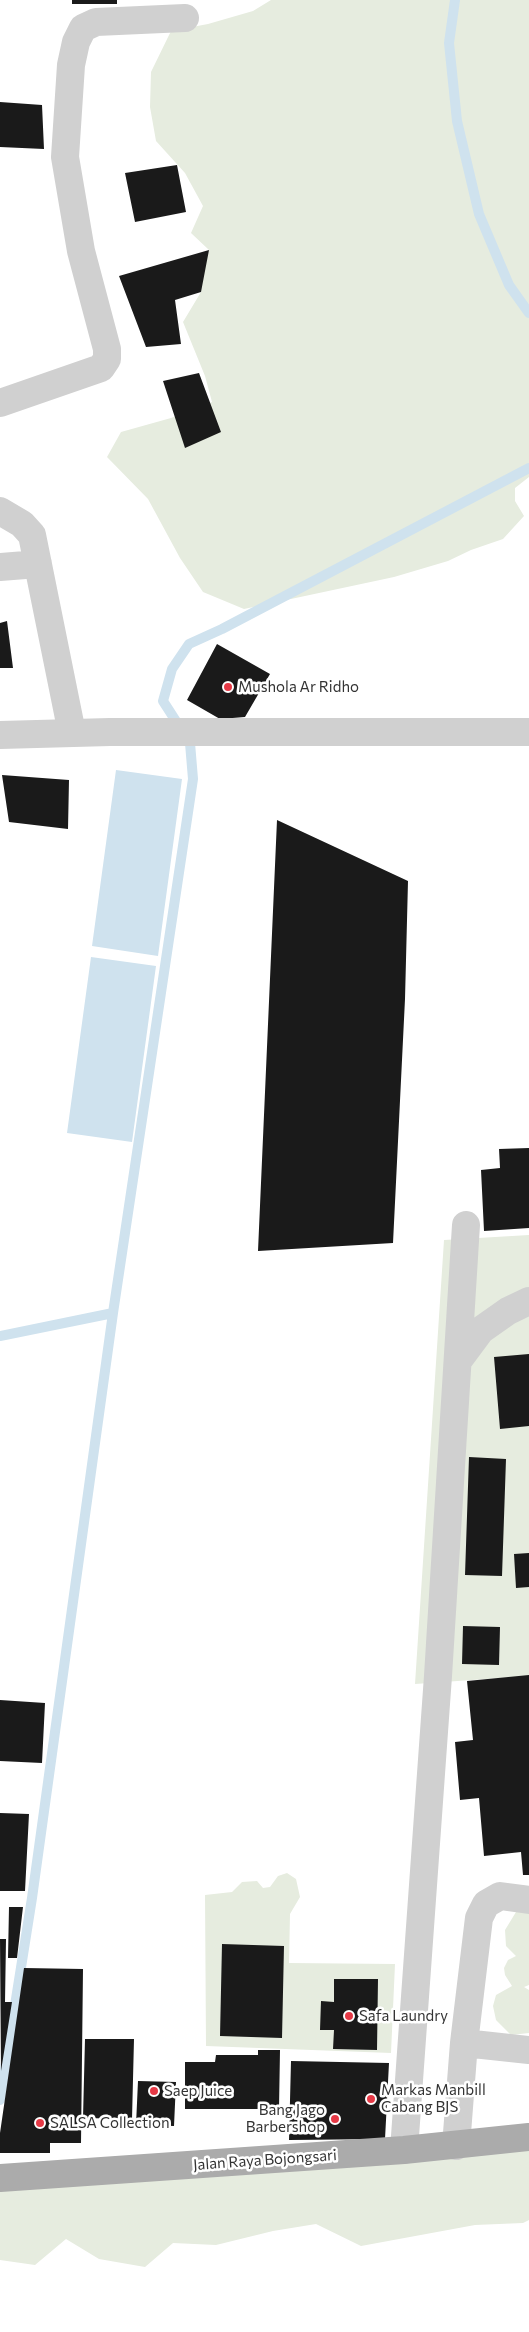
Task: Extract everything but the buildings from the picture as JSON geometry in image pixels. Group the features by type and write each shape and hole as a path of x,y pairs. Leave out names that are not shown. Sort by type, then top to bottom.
{"main road":[{"name":"Jalan Raya Bojongsari","path":"0,2178 456,2146 529,2137"}],"street":[{"path":"0,403 102,368 107,359 107,350 81,251 65,157 71,65 76,42 82,28 96,22 185,18"},
{"path":"0,512 22,524 32,535 72,734"},
{"path":"0,567 38,564"},
{"path":"0,735 188,732 529,732"},
{"path":"404,2150 438,1676 466,1225"},
{"path":"458,1361 482,1330 508,1311 529,1301"},
{"path":"456,2146 464,2043 479,1918 486,1904 500,1896 529,1900"},
{"path":"464,2043 529,2050"}],"shaded area":[{"path":"271,0 529,0 529,477 515,488 515,501 524,516 503,539 471,550 448,561 394,577 244,609 203,592 180,558 148,499 107,457 121,432 171,418 212,402 205,376 183,322 201,292 180,272 209,250 191,233 203,206 185,173 156,141 150,107 151,72 171,31 208,24 253,11"},
{"path":"529,1235 529,1676 415,1684 444,1240"},
{"path":"287,1873 296,1879 300,1897 290,1914 289,1963 395,1964 391,2053 206,2046 205,1895 232,1892 242,1882 257,1881 263,1888 270,1887 278,1876"},
{"path":"529,1911 529,1985 524,1987 529,1990 529,2033 511,2035 496,2020 493,2006 496,1995 512,1986 505,1975 504,1968 508,1960 516,1956 506,1946 505,1930 516,1912"},
{"path":"529,2142 529,2220 523,2223 475,2225 361,2246 316,2224 273,2231 216,2245 173,2243 145,2267 99,2259 66,2239 35,2265 0,2260 0,2191"}],"water":[{"path":"116,770 182,779 158,956 92,946"},
{"path":"91,957 156,966 132,1142 67,1133"}],"waterway":[{"path":"455,0 449,43 457,121 479,214 509,285 529,313"},
{"path":"0,2100 32,1898 113,1313 193,779 190,743 163,701 172,669 189,644 222,629 529,468"},
{"path":"0,1336 113,1313"}],"place":[{"name":"Mushola Ar Ridho","path":"228,687"},
{"name":"Safa Laundry","path":"349,2016"},
{"name":"Saep Juice","path":"154,2091"},
{"name":"Markas Manbill Cabang BJS","path":"371,2099"},
{"name":"Bang Jago Barbershop","path":"335,2119"},
{"name":"SALSA Collection","path":"40,2123"}]}
